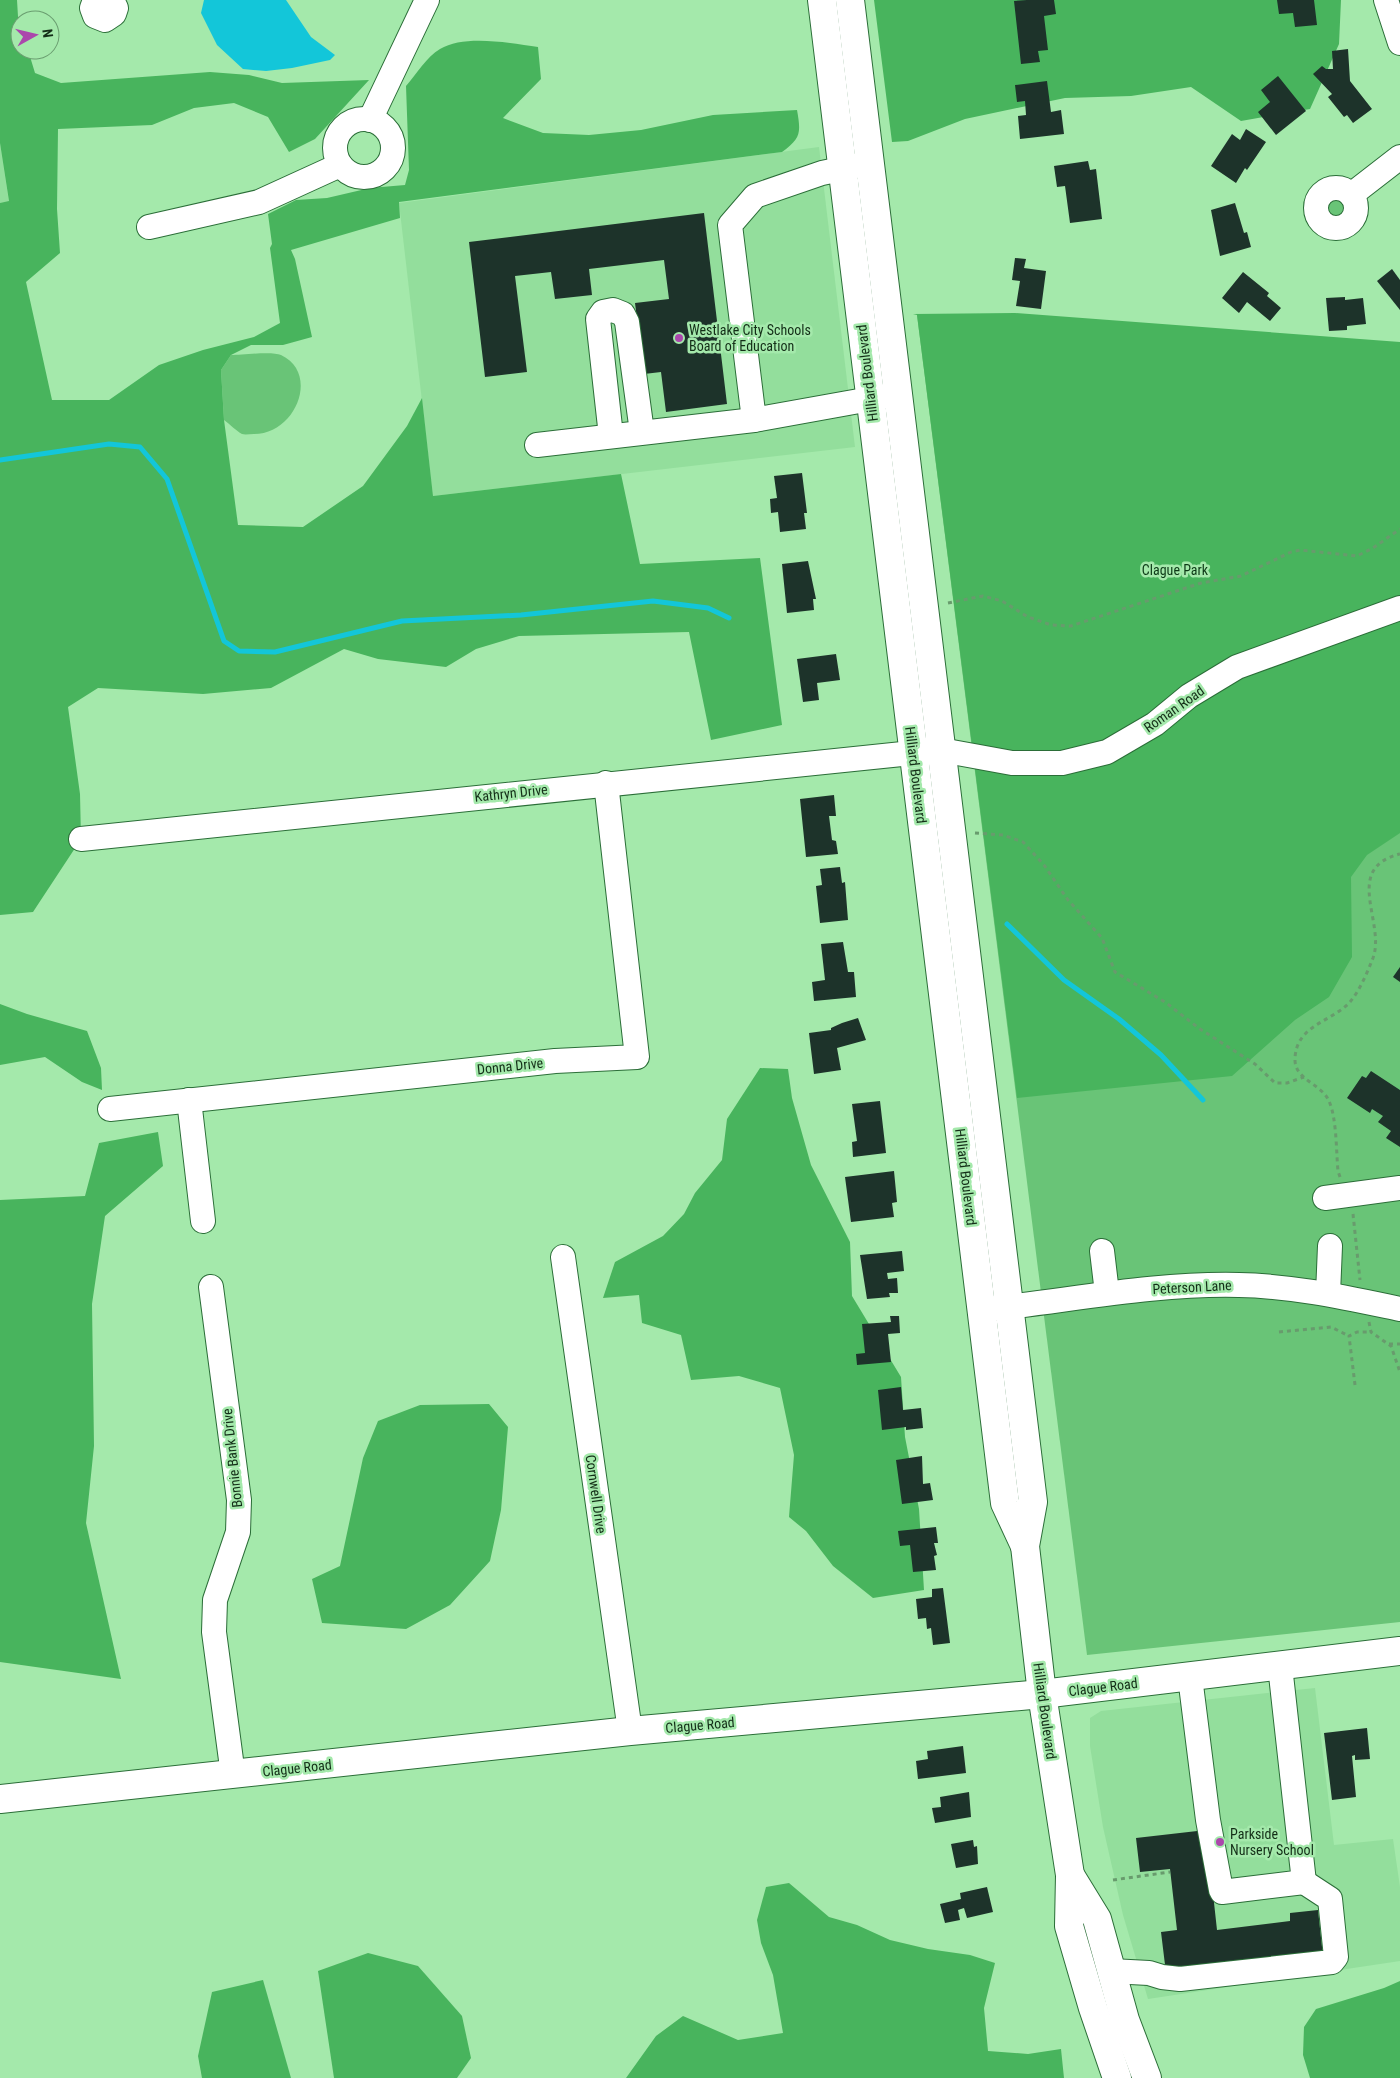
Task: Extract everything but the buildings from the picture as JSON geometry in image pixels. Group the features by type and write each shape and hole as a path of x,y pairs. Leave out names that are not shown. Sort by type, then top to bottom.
{"main road":[{"name":"Hilliard Boulevard","path":"822,0 1005,1503 1025,1546"},
{"name":"Hilliard Boulevard","path":"850,0 1034,1502 1025,1546 1042,1694 1070,1875 1070,1926 1093,2008 1117,2078"},
{"name":"Clague Road","path":"0,1799 630,1731 1042,1694 1400,1651"},
{"name":"Hilliard Boulevard","path":"1070,1875 1097,1919 1120,2001 1147,2078"}],"street":[{"path":"95,0 92,8 95,16 105,20 114,14 116,8 112,0"},
{"path":"370,120 427,0"},
{"path":"1386,0 1400,43"},
{"path":"354,120 370,120 376,120 391,135 394,148 391,161 387,168 376,176 363,178 352,176 336,160 335,141 341,129 354,120"},
{"path":"1352,195 1400,157"},
{"path":"754,420 730,225 755,196 842,167 869,164"},
{"path":"148,227 259,202 340,165"},
{"path":"612,436 598,319 603,312 613,310 623,314 627,322 642,432"},
{"path":"536,445 754,420 898,394"},
{"name":"Roman Road","path":"941,750 1012,762 1062,763 1107,752 1155,724 1189,696 1237,667 1400,608"},
{"name":"Kathryn Drive","path":"81,839 606,783 941,750"},
{"name":"Donna Drive","path":"110,1108 554,1061 637,1057 606,783"},
{"path":"189,1100 203,1221"},
{"path":"1325,1198 1400,1188"},
{"path":"1328,1294 1330,1246"},
{"path":"1102,1251 1108,1293"},
{"name":"Cornwell Drive","path":"563,1257 630,1731"},
{"name":"Peterson Lane","path":"982,1310 1108,1293 1193,1285 1240,1285 1328,1294 1400,1309"},
{"name":"Bonnie Bank Drive","path":"211,1287 239,1500 238,1532 215,1600 214,1632 233,1775"},
{"path":"1280,1666 1304,1882"},
{"path":"1111,1971 1149,1973 1180,1979 1332,1962 1336,1957 1330,1899 1304,1882 1222,1892 1208,1820 1190,1677"},
{"path":"1093,2008 1120,2001"}],"path":[{"path":"948,603 983,596 1002,601 1028,617 1051,625 1071,626 1201,582 1241,576 1291,552 1300,550 1357,556 1373,548 1400,529"},
{"path":"976,834 1003,835 1022,842 1044,865 1068,900 1102,938 1115,972 1165,1002 1200,1029 1255,1064 1275,1083 1287,1083 1304,1077"},
{"path":"1341,1178 1338,1171 1334,1123 1328,1099 1298,1070 1295,1061 1296,1050 1305,1034 1319,1021 1338,1012 1350,1002 1365,977 1375,951 1368,887 1371,873 1382,862 1400,854"},
{"path":"1353,1212 1360,1276 1359,1288"},
{"path":"1366,1315 1371,1332"},
{"path":"1279,1332 1331,1327 1349,1336"},
{"path":"1349,1336 1357,1332 1371,1332 1389,1344 1398,1361 1400,1372"},
{"path":"1349,1336 1356,1385"},
{"path":"1389,1344 1400,1344"},
{"path":"1113,1880 1170,1872"}],"shaded area":[{"path":"0,143 9,202 0,203"},
{"path":"819,147 855,447 433,496 399,203"},
{"name":"Parkside Nursery School","path":"1315,1688 1334,1845 1393,1839 1400,1887 1400,1961 1148,1999 1123,1915 1103,1827 1090,1746 1090,1718 1101,1711"}],"green space":[{"path":"0,0 17,0 18,10 10,10 10,60 31,60 35,73 61,83 210,72 249,75 282,83 369,80 315,139 289,152 268,117 234,103 194,108 152,125 58,129 57,209 60,253 26,282 52,400 109,400 159,365 203,350 254,337 280,323 270,248 272,244 268,214 296,200 327,198 370,188 405,185 409,170 406,86 435,52 450,44 488,41 538,47 541,79 503,118 543,133 589,135 641,130 713,115 797,110 798,134 793,143 782,152 399,202 400,218 291,250 295,259 312,337 283,345 251,345 231,355 221,370 224,420 238,525 303,527 363,486 407,426 422,398 433,496 621,474 640,564 760,558 782,725 711,740 689,632 519,636 476,649 446,667 378,659 344,649 271,688 203,694 98,688 68,707 80,794 81,839 33,912 0,915 0,203 9,201 0,143"},
{"path":"874,0 1341,0 1339,44 1310,109 1241,121 1191,87 1131,96 1065,98 965,119 908,141 892,142"},
{"path":"1335,198 1345,205 1346,209 1339,219 1335,220 1325,213 1324,209 1331,199"},
{"path":"1015,313 1400,342 1400,833 1367,855 1351,877 1352,957 1329,997 1295,1020 1232,1076 1017,1098 917,315 913,314"},
{"name":"Clague Park","path":"917,315 1400,366 1400,1622 1087,1655"},
{"path":"277,354 293,364 299,375 301,388 298,401 291,414 281,424 269,431 242,434 224,420 221,370 231,355"},
{"path":"0,1004 27,1014 87,1031 101,1068 102,1090 82,1082 45,1057 0,1065"},
{"path":"760,1068 788,1069 792,1098 811,1165 850,1242 852,1296 901,1377 905,1437 919,1509 924,1590 873,1598 833,1566 806,1531 789,1517 794,1455 780,1388 739,1376 691,1380 681,1335 642,1323 639,1295 603,1298 615,1262 663,1236 684,1214 695,1193 722,1160 727,1119"},
{"path":"158,1132 163,1166 105,1216 92,1304 94,1446 86,1523 121,1679 0,1662 0,1200 85,1196 99,1143"},
{"path":"489,1404 508,1427 501,1510 490,1561 450,1605 406,1629 322,1623 312,1579 340,1566 363,1458 378,1421 420,1405"},
{"path":"789,1883 829,1917 857,1925 890,1940 928,1949 970,1955 995,1963 984,2008 988,2051 1028,2054 1061,2049 1064,2078 626,2078 656,2036 683,2016 738,2040 783,2033 773,1975 761,1943 757,1920 766,1887"},
{"path":"368,1953 418,1966 462,2016 471,2058 457,2078 334,2078 318,1971"},
{"path":"263,1980 291,2078 202,2078 198,2056 212,1992"},
{"path":"1400,1981 1400,2078 1310,2078 1303,2055 1304,2027 1316,2009 1384,1988"}],"water":[{"path":"204,0 286,0 311,37 335,55 330,60 292,68 266,71 243,69 217,45 201,13"}],"waterway":[{"path":"0,460 109,444 140,447 167,479 224,641 239,651 275,652 402,621 521,615 653,601 708,608 729,618"},
{"path":"1007,924 1064,980 1119,1019 1161,1055 1203,1100"}],"place":[{"name":"Westlake City Schools Board of Education","path":"679,338"},
{"name":"Parkside Nursery School","path":"1220,1842"}]}
